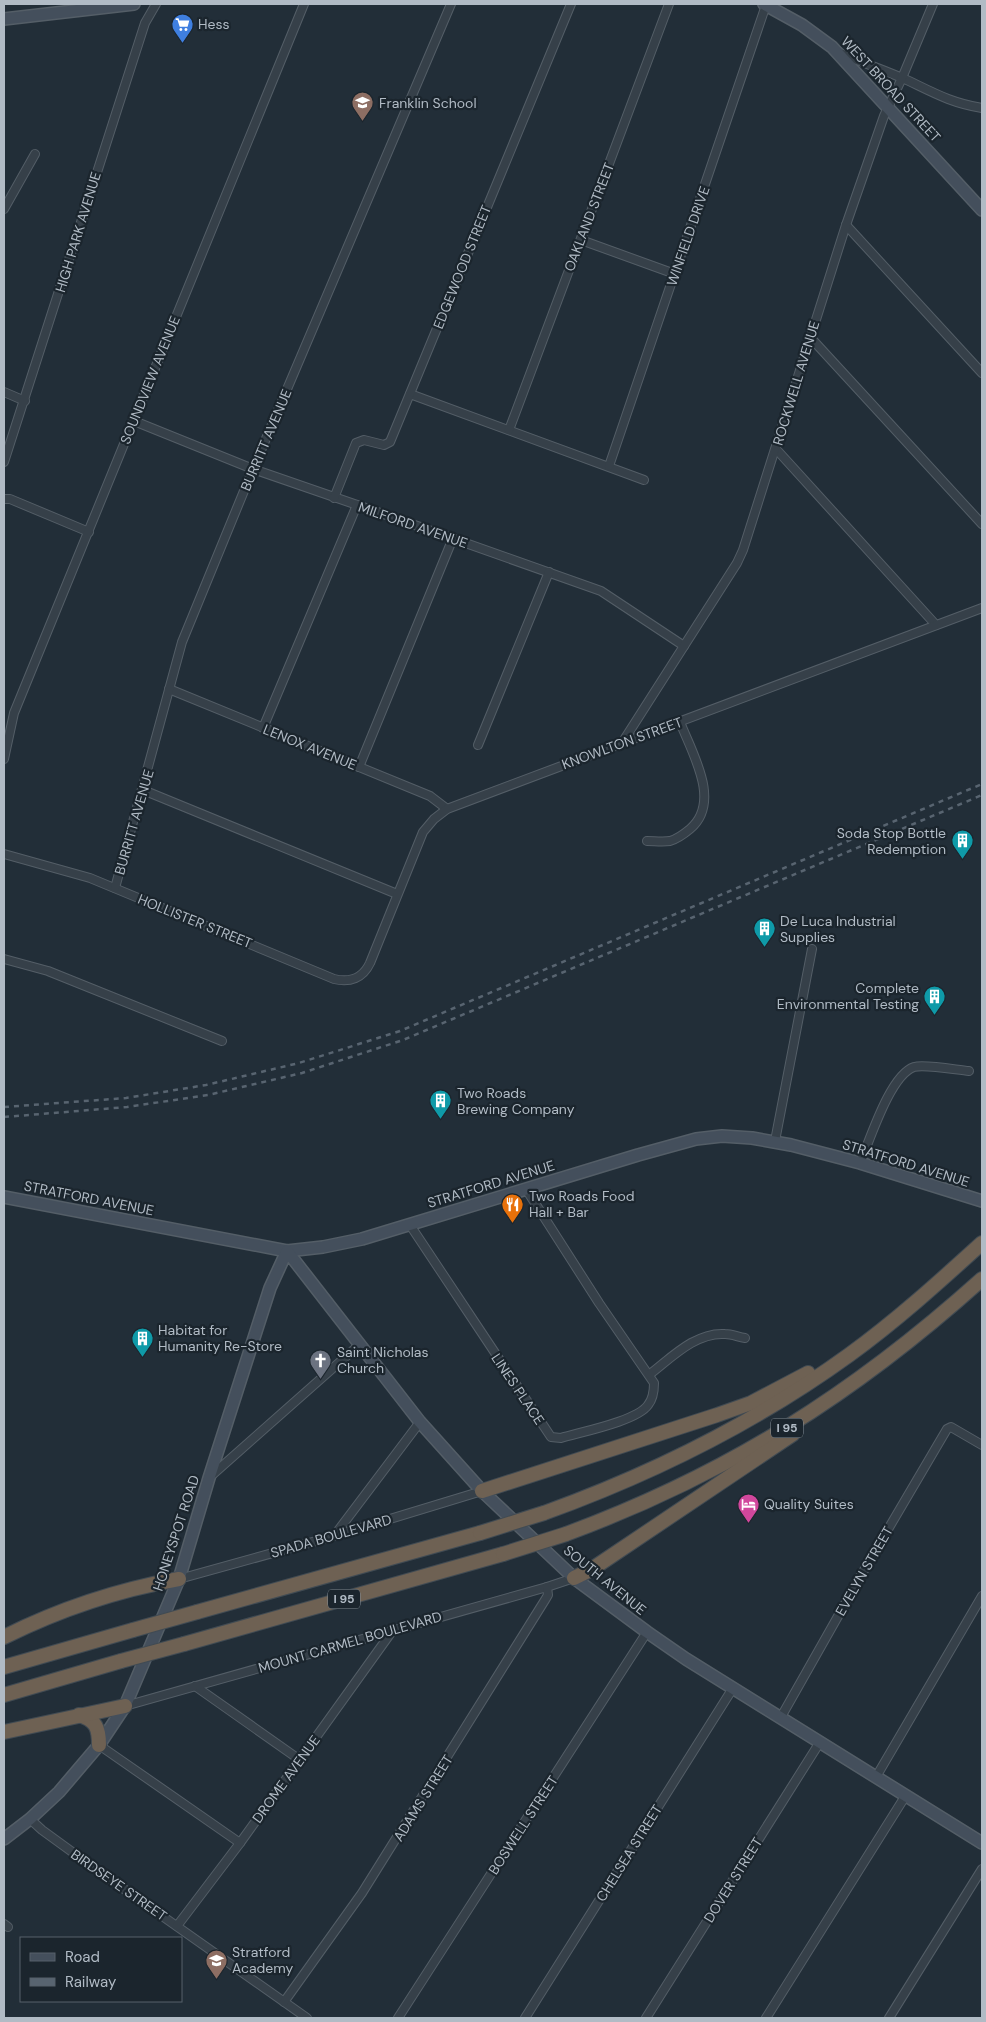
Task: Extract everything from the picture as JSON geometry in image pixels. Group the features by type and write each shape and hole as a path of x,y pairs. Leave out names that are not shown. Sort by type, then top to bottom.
{"highway":[{"name":"I 95","path":"4,1667 480,1533 544,1513 644,1473 735,1428 794,1392 876,1334 982,1243"},
{"name":"I 95","path":"4,1695 503,1554 566,1534 651,1500 743,1454 831,1400 887,1360 982,1279"},
{"path":"482,1491 750,1403 780,1389 876,1334"},
{"path":"574,1578 592,1569 757,1460 824,1413 887,1360"},
{"path":"4,1637 78,1604 138,1586 179,1579"},
{"path":"4,1732 125,1706"},
{"path":"79,1715 90,1718 95,1724 99,1732 99,1745"}],"main road":[{"path":"4,19 134,4"},
{"name":"WEST BROAD STREET","path":"766,4 817,34 838,52 982,210"},
{"name":"STRATFORD AVENUE","path":"4,1197 287,1251 335,1245 410,1225 638,1154 696,1139 730,1136 775,1141 860,1163 982,1201"},
{"name":"SOUTH AVENUE","path":"287,1251 420,1422 482,1491 574,1578 647,1632 733,1688 982,1843"},
{"name":"HONEYSPOT ROAD","path":"4,1839 30,1819 59,1792 99,1745 125,1706 179,1579 209,1478 272,1282 287,1251"}],"street":[{"name":"HIGH PARK AVENUE","path":"4,462 145,23 156,4"},
{"name":"SOUNDVIEW AVENUE","path":"4,759 14,713 304,4"},
{"name":"BURRITT AVENUE","path":"115,888 182,642 450,4"},
{"name":"EDGEWOOD STREET","path":"334,498 356,443 364,440 380,445 388,444 571,4"},
{"name":"OAKLAND STREET","path":"509,430 669,4"},
{"name":"WINFIELD DRIVE","path":"609,466 766,4"},
{"name":"ROCKWELL AVENUE","path":"622,742 737,564 776,449 846,225 888,107 933,4"},
{"path":"838,52 902,78 953,102 982,108"},
{"path":"4,209 35,154"},
{"path":"846,225 982,373"},
{"path":"581,240 675,274"},
{"path":"810,337 982,524"},
{"path":"4,392 25,401"},
{"path":"410,394 644,480"},
{"name":"MILFORD AVENUE","path":"134,421 253,470 601,591 684,646"},
{"path":"776,449 936,625"},
{"path":"4,499 10,499 89,532"},
{"path":"264,728 357,505"},
{"path":"359,767 453,538"},
{"path":"478,745 549,572"},
{"name":"KNOWLTON STREET","path":"356,979 364,974 370,963 423,832 434,819 447,809 982,608"},
{"name":"LENOX AVENUE","path":"169,689 430,796 447,809"},
{"path":"647,841 670,841 680,836 695,824 704,807 704,791 701,777 680,722"},
{"path":"143,790 397,894"},
{"name":"HOLLISTER STREET","path":"4,854 90,878 334,979 346,981 356,979"},
{"path":"775,1141 812,949"},
{"path":"4,959 48,971 222,1042"},
{"path":"860,1163 893,1087 901,1075 915,1067 969,1071"},
{"path":"526,1189 599,1303 650,1374 691,1344 707,1335 725,1334 745,1338"},
{"name":"LINES PLACE","path":"410,1225 551,1437 561,1438 637,1415 648,1405 654,1392 654,1383 650,1374"},
{"path":"209,1478 359,1345"},
{"path":"334,1536 420,1422"},
{"name":"EVELYN STREET","path":"781,1717 947,1429 951,1427 980,1442"},
{"name":"SPADA BOULEVARD","path":"179,1579 334,1536 482,1491"},
{"name":"MOUNT CARMEL BOULEVARD","path":"125,1706 574,1578"},
{"name":"ADAMS STREET","path":"284,2002 362,1893 442,1767 546,1600 548,1595 547,1587"},
{"path":"876,1777 982,1596"},
{"name":"DROME AVENUE","path":"176,1926 240,1843 393,1630"},
{"name":"BOSWELL STREET","path":"398,2018 647,1632"},
{"path":"195,1686 300,1760"},
{"name":"CHELSEA STREET","path":"525,2018 733,1688"},
{"name":"DOVER STREET","path":"646,2018 820,1742"},
{"path":"99,1745 240,1843"},
{"path":"766,2018 906,1795"},
{"name":"BIRDSEYE STREET","path":"30,1819 42,1830 307,2018"},
{"path":"889,2018 982,1869"}],"railway":[{"path":"4,1107 126,1098 206,1085 299,1063 400,1031 982,784"},
{"path":"4,1117 127,1107 208,1095 302,1073 403,1040 982,795"}],"place":[{"name":"Hess","path":"182,43"},
{"name":"Franklin School","path":"363,122"},
{"name":"Soda Stop Bottle Redemption","path":"962,860"},
{"name":"De Luca Industrial Supplies","path":"764,948"},
{"name":"Complete Environmental Testing","path":"935,1015"},
{"name":"Two Roads Brewing Company","path":"441,1120"},
{"name":"Two Roads Food Hall + Bar","path":"513,1223"},
{"name":"Habitat for Humanity Re-Store","path":"142,1357"},
{"name":"Saint Nicholas Church","path":"321,1379"},
{"name":"Quality Suites","path":"748,1523"},
{"name":"Stratford Academy","path":"216,1979"}]}
